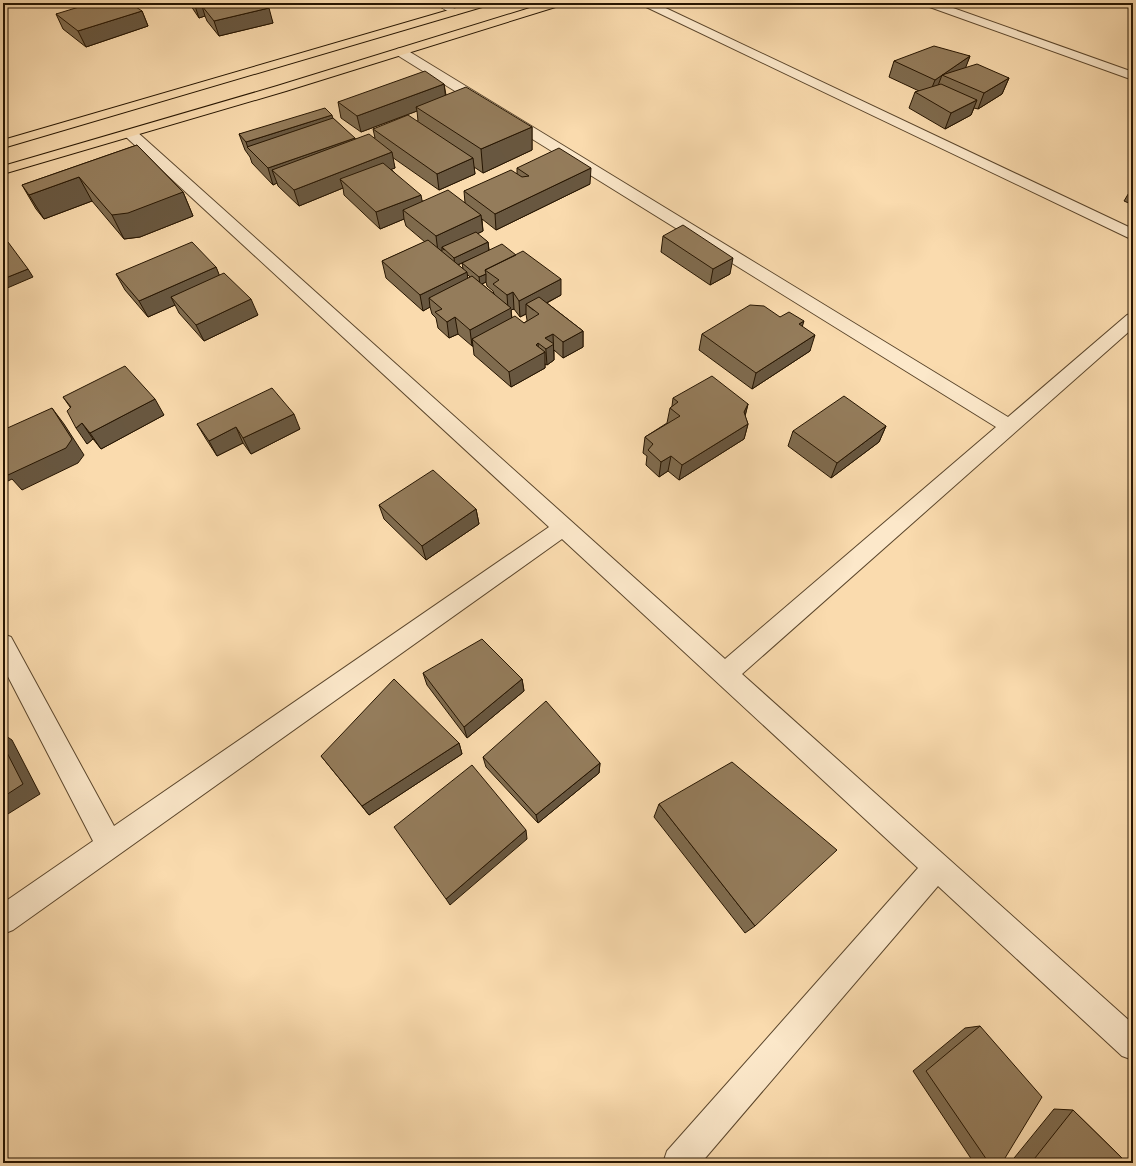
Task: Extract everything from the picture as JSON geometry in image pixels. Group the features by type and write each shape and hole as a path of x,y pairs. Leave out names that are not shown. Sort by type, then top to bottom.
{"main road":[{"path":"3,144 485,3"},
{"path":"3,170 131,134 558,3"}],"street":[{"path":"646,3 1133,235"},
{"path":"928,3 1133,76"},
{"path":"401,52 1009,426"},
{"path":"131,134 726,673 1133,1045"},
{"path":"726,673 1133,319"},
{"path":"3,920 564,527"},
{"path":"3,644 110,845"},
{"path":"679,1163 937,867"}],"lane":[{"path":"438,3 455,12"}],"building":[{"path":"92,3 130,3 142,11 78,31 56,14"},
{"path":"215,3 265,3 269,8 214,21 202,6"},
{"path":"934,46 970,56 935,80 894,61"},
{"path":"977,64 1009,78 984,93 942,75"},
{"path":"425,71 444,84 357,116 338,102"},
{"path":"941,84 977,100 951,113 915,92"},
{"path":"466,87 532,127 481,149 416,107"},
{"path":"325,108 332,115 246,142 239,134"},
{"path":"408,115 473,158 437,174 373,129"},
{"path":"333,118 355,138 268,168 247,147"},
{"path":"369,134 392,152 294,190 272,170"},
{"path":"137,145 183,192 128,213 112,215 79,177 29,195 22,185"},
{"path":"559,148 591,168 495,214 464,191 511,170 522,177 529,176 517,168"},
{"path":"383,163 421,195 376,212 340,179"},
{"path":"448,190 481,215 436,236 403,210"},
{"path":"683,225 733,258 713,269 663,236"},
{"path":"476,232 488,242 454,258 442,247"},
{"path":"428,240 467,272 420,295 382,261"},
{"path":"8,242 28,269 3,279 3,244"},
{"path":"192,242 216,267 139,301 116,274"},
{"path":"502,244 516,255 485,270 486,274 479,277 462,263"},
{"path":"523,251 561,279 519,301 513,292 507,295 493,284 499,280 485,270"},
{"path":"224,273 251,299 196,325 171,297"},
{"path":"472,276 511,308 470,330 455,317 447,322 435,312 442,309 429,298"},
{"path":"539,297 583,331 563,342 553,334 545,338 554,344 546,349 538,343 536,345 545,352 509,372 472,339 515,316 524,323 539,314 526,304"},
{"path":"750,305 764,306 780,317 789,312 804,321 799,324 815,335 756,373 702,334"},
{"path":"125,366 155,399 90,433 82,423 76,428 67,411 71,407 63,397"},
{"path":"712,376 748,404 744,412 748,424 682,465 671,456 661,462 648,450 653,444 645,437 680,416 670,408 678,402 673,398"},
{"path":"272,388 294,414 243,438 236,427 209,441 197,424"},
{"path":"844,396 886,426 837,463 793,431"},
{"path":"52,408 72,439 66,448 8,475 3,465 3,430"},
{"path":"433,470 476,509 422,546 379,505"},
{"path":"482,639 522,679 464,727 423,673"},
{"path":"394,679 459,743 362,806 321,756"},
{"path":"546,701 600,763 536,815 483,757"},
{"path":"3,745 23,784 3,797"},
{"path":"732,762 837,850 755,926 659,804"},
{"path":"472,765 526,830 446,899 394,827"},
{"path":"980,1026 1042,1097 1002,1163 989,1163 926,1071"},
{"path":"1073,1110 1127,1163 1031,1163"}]}
